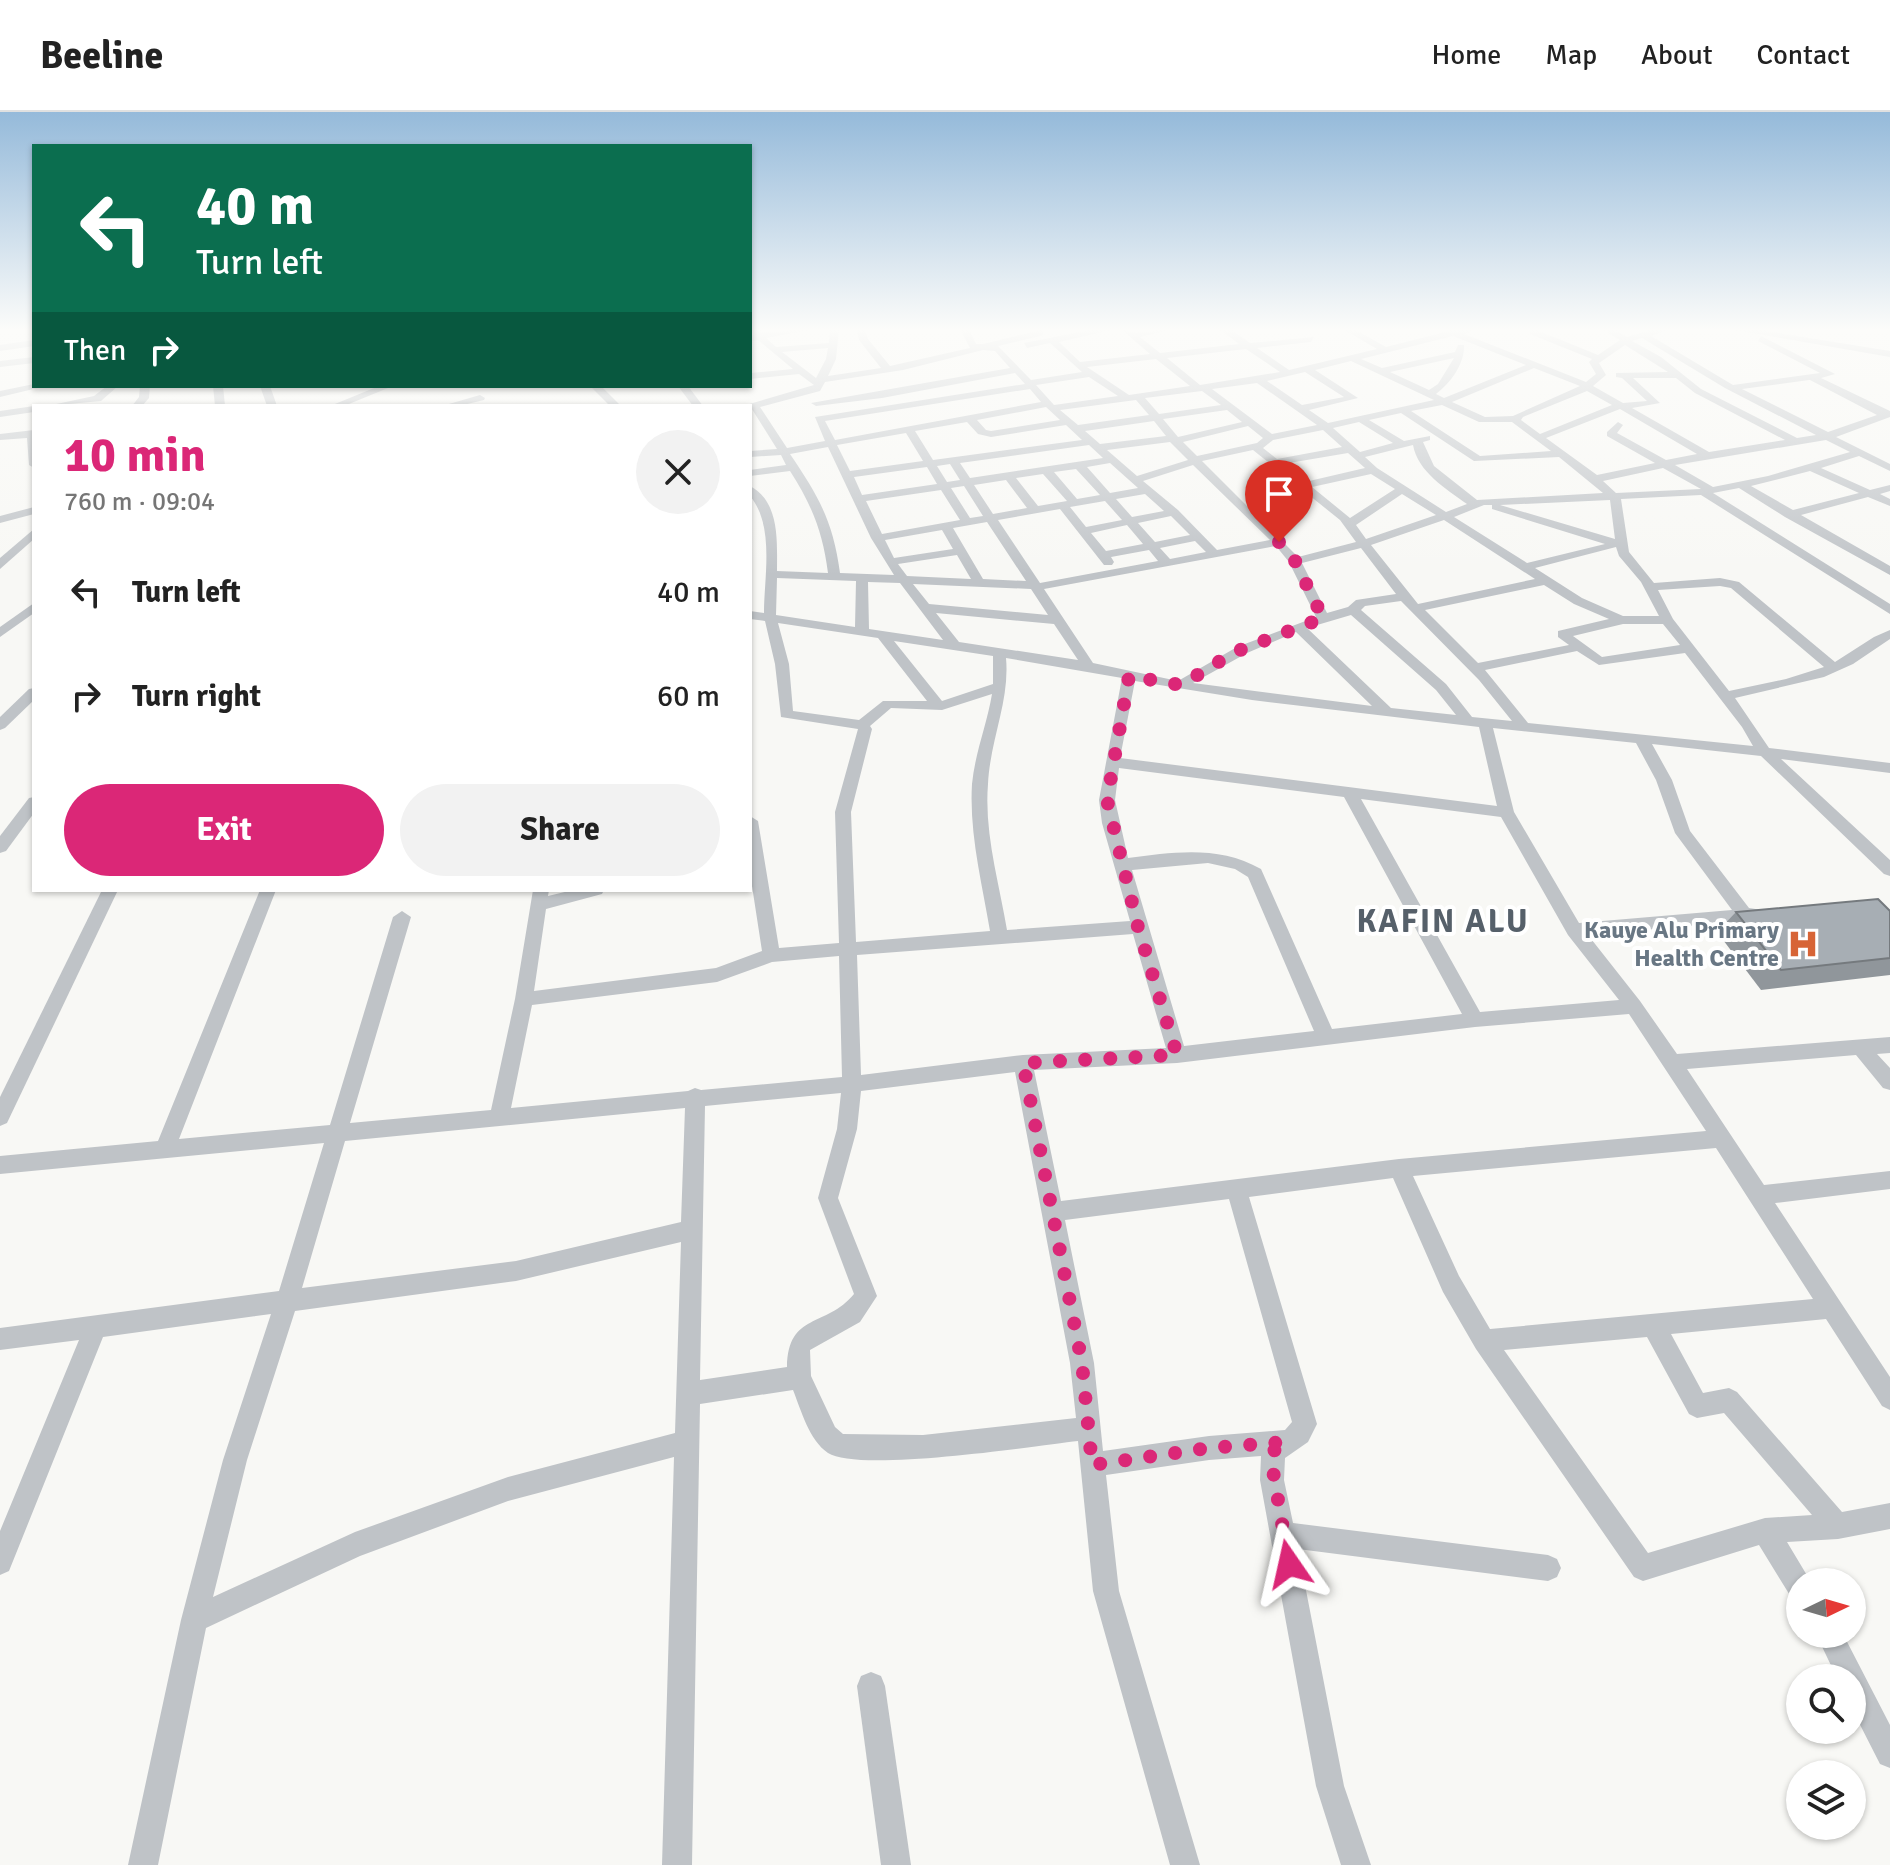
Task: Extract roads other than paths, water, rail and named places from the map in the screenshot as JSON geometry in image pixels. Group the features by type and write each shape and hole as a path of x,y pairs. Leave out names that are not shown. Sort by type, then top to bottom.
{"street":[{"path":"0,414 22,411"},
{"path":"755,411 809,491 824,523 834,575"},
{"path":"817,411 830,444 890,562 953,644"},
{"path":"819,419 880,411"},
{"path":"911,411 925,426"},
{"path":"752,454 784,452 1014,411"},
{"path":"1055,411 1174,512 1215,555"},
{"path":"1149,411 1295,561 1323,618"},
{"path":"968,417 982,432 991,434 1070,425 1159,420 1209,411"},
{"path":"1234,411 1270,438"},
{"path":"1306,411 1373,470 1545,581 1596,611 1621,620"},
{"path":"1134,480 1254,446 1270,438 1404,411 1482,460 1561,454"},
{"path":"1466,411 1488,421 1515,419 1595,479 1615,498 1618,544 1650,587 1667,620 1726,696 1762,749 1890,870"},
{"path":"1515,419 1528,411"},
{"path":"1538,438 1607,411"},
{"path":"1628,411 1707,455"},
{"path":"1734,411 1796,441"},
{"path":"1780,411 1890,468"},
{"path":"1595,479 1707,455 1828,436 1887,414"},
{"path":"1362,420 1402,444"},
{"path":"847,475 1092,445 1174,439 1250,423"},
{"path":"1618,425 1611,434 1667,464 1890,610"},
{"path":"909,430 967,522"},
{"path":"0,437 32,434"},
{"path":"1276,462 1402,444 1440,434"},
{"path":"1350,524 1399,486 1414,465 1418,440"},
{"path":"1254,446 1350,524 1361,544 1404,597 1474,668 1524,727"},
{"path":"1295,561 1361,544 1478,503 1707,491 1859,453"},
{"path":"1874,460 1890,457"},
{"path":"859,499 1111,460"},
{"path":"953,461 1088,666"},
{"path":"1414,465 1478,503 1618,544"},
{"path":"1080,466 1168,564"},
{"path":"1808,466 1890,503"},
{"path":"752,473 792,467"},
{"path":"1305,485 1373,470"},
{"path":"1047,471 1084,531 1116,573"},
{"path":"1010,477 1035,510"},
{"path":"1739,484 1789,515 1887,567"},
{"path":"1789,515 1890,488"},
{"path":"877,538 1146,490"},
{"path":"756,505 771,528 767,577 770,617 782,664 786,714 862,725 888,704 938,706 1001,686"},
{"path":"0,523 32,511"},
{"path":"1084,531 1174,512"},
{"path":"0,523 32,526"},
{"path":"946,526 980,584"},
{"path":"0,547 30,537"},
{"path":"0,565 30,537"},
{"path":"1103,555 1199,537"},
{"path":"767,577 834,575 1036,586 1279,542"},
{"path":"1525,567 1618,544"},
{"path":"890,562 962,551"},
{"path":"862,578 862,630"},
{"path":"1417,608 1545,581"},
{"path":"1650,587 1720,582 1735,585 1833,667"},
{"path":"1181,685 1235,652 1323,618 1353,610 1361,603 1404,597"},
{"path":"927,608 1056,620"},
{"path":"0,633 32,609"},
{"path":"1353,610 1477,722 1506,812 1574,930 1634,1006 1724,1138 1890,1398"},
{"path":"752,615 999,651 1181,685 1388,713 1642,740 1762,749 1890,768"},
{"path":"1667,620 1621,620 1563,634 1594,660 1689,648"},
{"path":"1299,628 1388,713"},
{"path":"881,633 938,706"},
{"path":"1726,696 1802,679 1833,667 1889,636"},
{"path":"1474,668 1578,647"},
{"path":"999,651 1001,686 980,784 981,820 1000,937"},
{"path":"1129,676 1107,800 1138,927 1177,1055"},
{"path":"0,725 32,694"},
{"path":"862,725 865,729 843,812 852,1084 847,1129 828,1198 866,1296 852,1314 804,1339 799,1349 799,1377 826,1436 839,1446 923,1447 1089,1428"},
{"path":"1642,740 1664,780 1683,833 1745,915"},
{"path":"1112,762 1506,812"},
{"path":"1348,790 1475,1020"},
{"path":"0,847 32,805"},
{"path":"752,850 771,955"},
{"path":"1123,865 1206,858 1238,864 1255,873 1326,1037"},
{"path":"1,1114 109,892"},
{"path":"165,1149 267,892"},
{"path":"500,1116 524,999 540,898 582,892"},
{"path":"1574,930 1774,913"},
{"path":"143,1865 194,1620 235,1460 287,1301 402,917"},
{"path":"524,999 717,975 771,955 1138,927"},
{"path":"0,1165 695,1096 852,1084 1023,1063 1177,1055 1475,1020 1634,1006"},
{"path":"1672,1062 1890,1045"},
{"path":"1861,1048 1890,1082"},
{"path":"1023,1063 1082,1363 1106,1591 1185,1865"},
{"path":"677,1865 695,1096"},
{"path":"1054,1212 1399,1168 1724,1138"},
{"path":"1399,1168 1451,1284 1484,1341 1643,1568 1765,1531 1838,1526 1890,1516"},
{"path":"1760,1195 1890,1180"},
{"path":"1236,1189 1304,1418 1302,1432 1275,1449 1271,1459 1330,1786 1356,1865"},
{"path":"0,1339 516,1271 692,1229"},
{"path":"1484,1341 1831,1308"},
{"path":"1653,1325 1697,1406 1729,1400 1838,1526"},
{"path":"0,1562 96,1327"},
{"path":"686,1394 799,1377"},
{"path":"194,1620 355,1545 508,1489 686,1442"},
{"path":"1092,1465 1209,1448 1286,1442"},
{"path":"1765,1531 1788,1568"},
{"path":"1283,1534 1548,1568"},
{"path":"871,1686 896,1865"},
{"path":"1866,1707 1890,1754"}],"place":[{"name":"Kauye Alu Primary Health Centre","path":"1803,944"}],"district":[{"name":"KAFIN ALU","path":"1443,921"}]}
